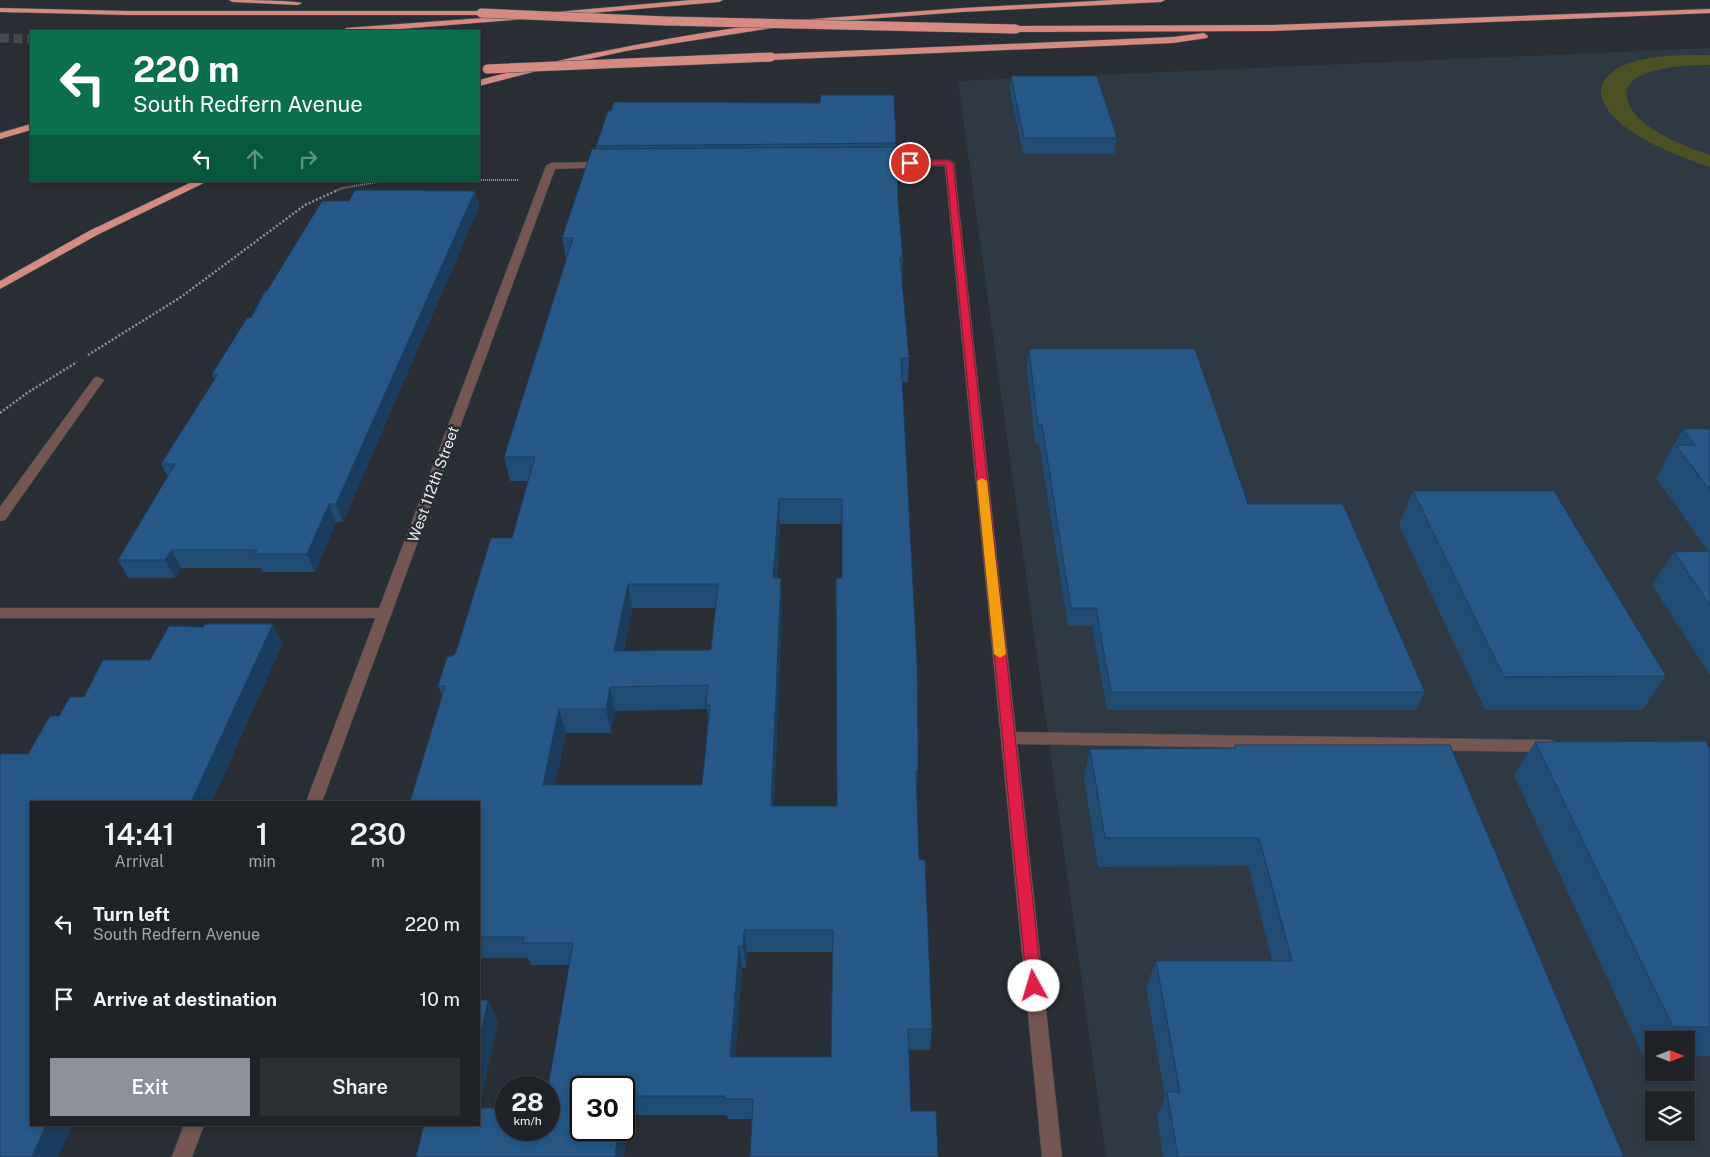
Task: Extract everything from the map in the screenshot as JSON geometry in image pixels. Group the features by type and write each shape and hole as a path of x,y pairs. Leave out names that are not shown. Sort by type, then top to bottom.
{"highway":[{"path":"233,0 666,21 1016,29 1272,28 1710,11"},
{"path":"358,30 719,0"},
{"path":"480,83 633,47 688,37 814,20 1161,0"},
{"path":"0,10 128,13 481,13"},
{"path":"480,70 1173,40 1272,28"},
{"path":"0,136 30,127"},
{"path":"0,286 93,233 201,182"}],"street":[{"path":"870,164 949,163 1052,1157"},
{"name":"West 112th Street","path":"314,801 551,166 611,165"},
{"path":"0,517 98,380"},
{"path":"0,613 385,613"},
{"path":"1009,738 1562,746"},
{"path":"182,1157 194,1126"}],"path":[{"path":"480,180 518,180"},
{"path":"0,413 27,393 181,297 305,206 343,188 377,182"}],"shaded area":[{"path":"1710,48 1710,1157 1106,1157 958,81"}],"green space":[{"path":"1710,55 1710,65 1674,67 1645,74 1634,80 1628,88 1627,99 1631,109 1650,127 1675,141 1710,155 1710,167 1645,140 1614,118 1605,105 1601,91 1603,83 1611,73 1622,66 1654,57"}],"building":[{"path":"1011,76 1097,76 1117,138 1024,138"},
{"path":"821,95 894,95 896,143 596,146 608,111 611,111 614,102 820,103"},
{"path":"896,147 903,258 900,258 909,358 901,358 917,662 918,771 916,771 919,860 925,860 932,1029 908,1029 911,1111 936,1111 938,1157 750,1157 753,1099 724,1099 725,1096 635,1096 635,1076 570,1076 570,1141 617,1141 615,1157 416,1157 424,1126 480,1126 480,1108 495,1108 495,1141 560,1141 560,1076 550,1076 573,943 523,943 524,937 480,937 480,801 410,801 445,686 438,686 447,657 454,655 456,652 491,538 512,538 535,457 504,457 573,238 562,238 592,149","holes":["779,499 842,499 842,578 836,578 837,806 771,806 781,578 773,578","628,584 718,584 711,650 614,651","708,685 706,705 710,705 702,785 543,785 559,709 606,709 610,687","744,930 833,930 831,1057 730,1057 739,946 743,946"]},
{"path":"355,190 475,191 336,504 329,504 307,554 254,554 257,550 171,550 165,560 118,560 175,464 161,464 218,374 212,374 247,318 251,318 265,291 267,291 322,201 349,201"},
{"path":"1029,349 1195,349 1248,504 1343,504 1425,692 1111,692 1096,608 1071,608 1042,425 1038,425"},
{"path":"1683,429 1710,429 1710,490 1676,445 1695,445"},
{"path":"1413,491 1554,491 1666,676 1504,677"},
{"path":"1710,551 1710,605 1674,552"},
{"path":"205,624 273,624 191,801 30,801 30,1126 46,1126 32,1157 0,1157 0,754 28,754 50,716 59,716 70,697 84,697 103,660 150,660 169,626 203,627"},
{"path":"1705,741 1710,749 1710,1027 1673,1027 1535,742"},
{"path":"1235,745 1450,745 1624,1157 1178,1157 1167,1092 1180,1092 1156,961 1292,961 1259,838 1105,838 1090,749 1236,748"},
{"path":"480,1000 488,1000 480,1039"}],"tunnel":[{"path":"0,38 30,39"}],"slow traffic":[{"path":"982,481 1000,654"}],"route":[{"path":"910,163 949,163 1034,986"}]}
